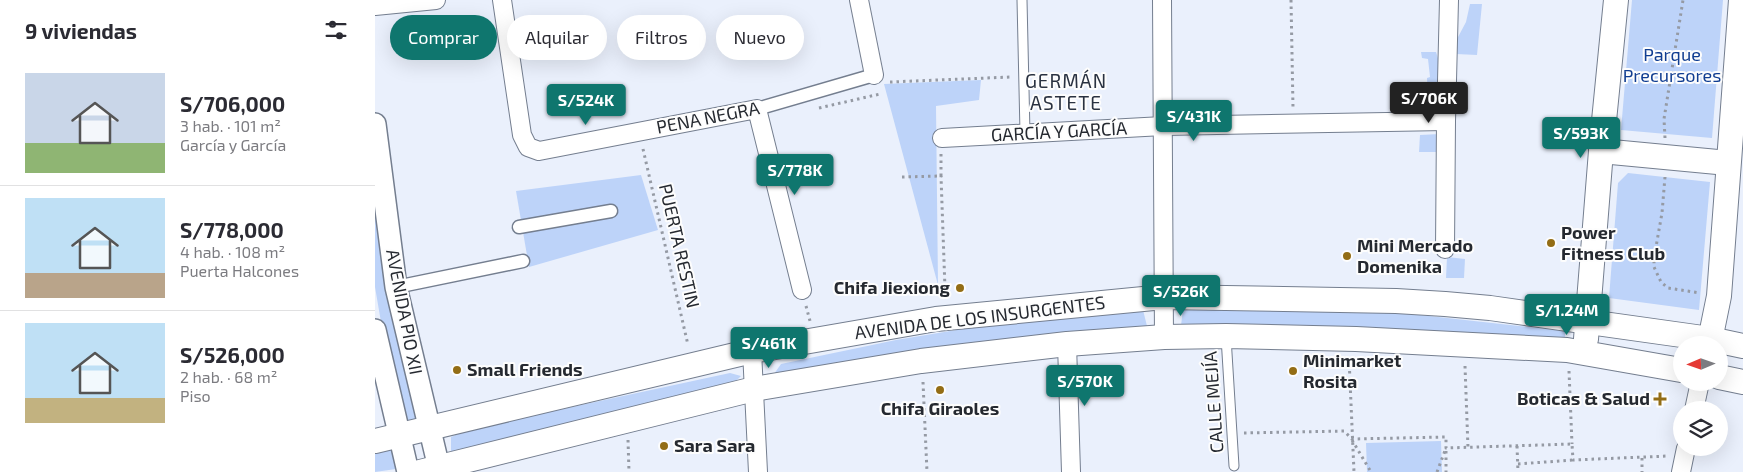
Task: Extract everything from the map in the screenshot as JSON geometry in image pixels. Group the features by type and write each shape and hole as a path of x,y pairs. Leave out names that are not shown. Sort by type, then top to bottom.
{"main road":[{"path":"1584,353 1616,0"},
{"path":"1710,336 1719,296 1741,15"},
{"path":"1601,150 1728,163"},
{"name":"AVENIDA DE LOS INSURGENTES","path":"375,441 752,351 936,319 1164,297 1395,301 1490,308 1673,336"},
{"name":"AVENIDA DE LOS INSURGENTES","path":"429,470 754,389 921,361 1067,344 1165,337 1226,336 1356,339 1567,350 1673,369"},
{"name":"AVENIDA DE LOS INSURGENTES","path":"1728,344 1743,346"},
{"path":"1728,379 1743,382"}],"street":[{"path":"375,6 436,0"},
{"name":"PENA NEGRA","path":"502,0 522,135 528,147 539,151 757,109 880,79"},
{"path":"859,0 880,79"},
{"path":"1162,0 1165,337"},
{"path":"1445,249 1449,0"},
{"path":"757,109 802,290"},
{"name":"GARCÍA Y GARCÍA","path":"942,138 1163,126 1446,121"},
{"name":"AVENIDA PIO XII","path":"375,124 397,287 430,429 429,470"},
{"path":"519,227 611,211"},
{"path":"397,287 523,261"},
{"name":"AVENIDA PIO XII","path":"375,330 408,472"},
{"path":"1067,344 1071,472"},
{"path":"752,351 758,472"},
{"path":"384,373 414,366"}],"lane":[{"path":"1022,0 1025,133"},
{"name":"CALLE MEJÍA","path":"1226,336 1234,466"}],"path":[{"path":"1291,0 1293,124"},
{"path":"880,79 1024,77"},
{"name":"PUERTA RESTIN","path":"639,132 687,340 695,365"},
{"path":"934,293 945,289 941,176 942,138"},
{"path":"902,177 941,176"},
{"path":"1465,344 1468,448"},
{"path":"1348,355 1354,472"},
{"path":"921,361 927,472"},
{"path":"1569,371 1573,460"},
{"path":"627,421 629,472"},
{"path":"1231,434 1344,431 1352,440 1371,472"},
{"path":"1352,440 1446,437 1447,472"},
{"path":"1446,448 1572,444"},
{"path":"1517,446 1518,472"},
{"path":"1437,472 1446,448"},
{"path":"1642,458 1642,472"},
{"path":"1518,464 1573,460 1681,459"}],"green space":[{"name":"Parque Precursores","path":"1632,0 1723,0 1712,138 1621,130"},
{"path":"1470,4 1482,4 1477,55 1456,54 1457,39 1466,22"},
{"path":"1421,52 1436,52 1438,58 1440,76 1436,100 1428,101 1427,78 1430,77 1428,59 1422,58"},
{"path":"981,80 979,100 936,106 938,285 884,84"},
{"path":"1440,134 1439,152 1419,152 1420,135"},
{"path":"375,157 392,297 416,420 402,422 388,363 375,287"},
{"path":"1628,173 1710,182 1699,310 1609,298 1618,183"},
{"path":"641,175 658,230 529,267 516,191"},
{"path":"1447,257 1465,259 1464,278 1446,278"},
{"path":"1142,306 1147,326 949,348 774,374 781,364 896,340 1023,319"},
{"path":"1183,308 1393,312 1565,331 1565,343 1181,326"},
{"path":"730,373 741,376 733,384 451,454 451,437 470,429"},
{"path":"1441,441 1442,472 1367,472 1366,443"},
{"path":"393,449 396,469 375,472 375,453"}],"place":[{"name":"Power Fitness Club","path":"1551,243"},
{"name":"Mini Mercado Domenika","path":"1347,256"},
{"name":"Chifa Jiexiong","path":"960,288"},
{"name":"Small Friends","path":"457,370"},
{"name":"Minimarket Rosita","path":"1293,371"},
{"name":"Chifa Giraoles","path":"940,390"},
{"name":"Boticas & Salud","path":"1660,399"},
{"name":"Sara Sara","path":"664,446"}],"district":[{"name":"GERMÁN ASTETE","path":"1066,92"}]}
